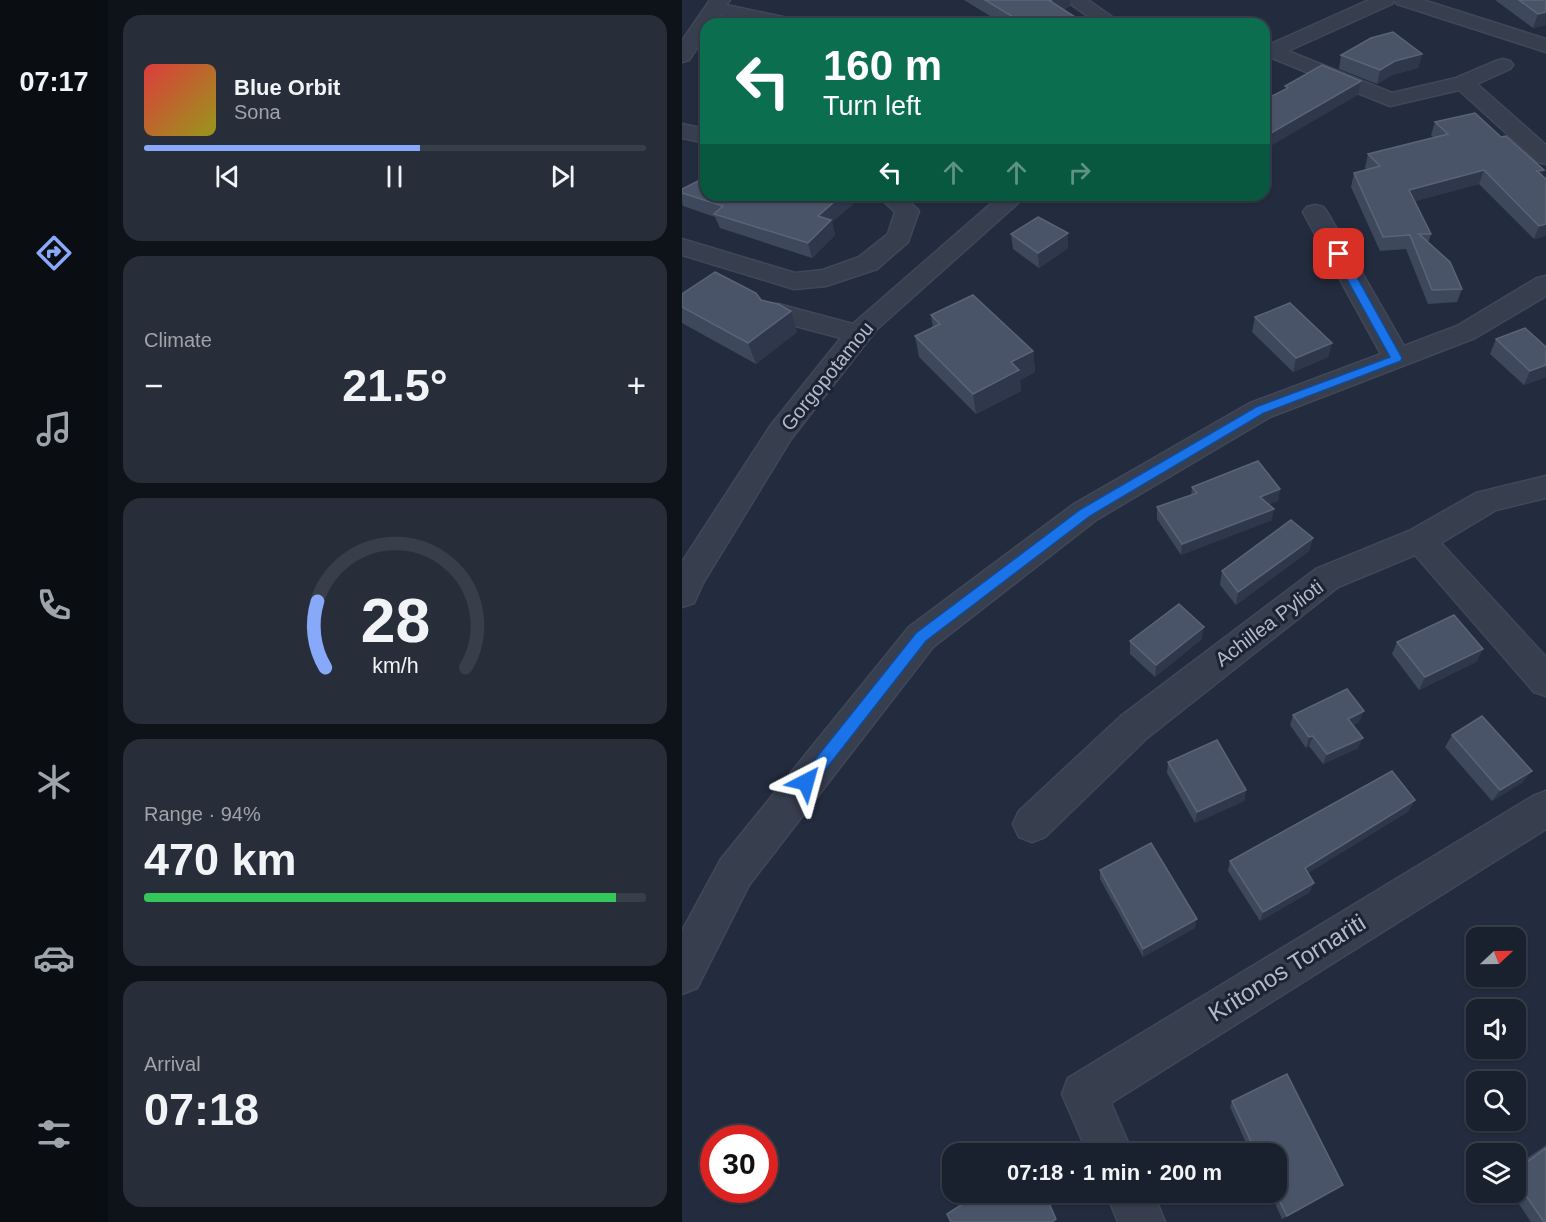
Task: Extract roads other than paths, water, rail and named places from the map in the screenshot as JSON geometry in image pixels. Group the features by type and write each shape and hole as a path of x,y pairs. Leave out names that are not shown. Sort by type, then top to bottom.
{"street":[{"path":"1075,0 1103,18"},
{"path":"1270,51 1385,0"},
{"path":"1405,0 1546,46"},
{"path":"708,18 717,4 768,18"},
{"path":"682,56 700,29"},
{"path":"1270,53 1390,100 1463,83 1504,65"},
{"path":"1463,83 1546,157"},
{"path":"682,131 700,135"},
{"name":"Gorgopotamou","path":"684,582 781,432 867,324 1008,201"},
{"path":"682,247 794,280 826,278 868,263 899,237 898,203"},
{"path":"1315,212 1397,358"},
{"path":"682,973 735,872 921,637 1085,512 1260,410 1466,332 1546,284"},
{"path":"778,313 859,334"},
{"name":"Achillea Pylioti","path":"1032,824 1134,727 1327,578 1420,540 1487,501 1546,487"},
{"path":"1420,540 1546,681"},
{"name":"Kritonos Tornariti","path":"1106,1143 1084,1094 1546,808"},
{"path":"1134,1203 1142,1222"}]}
